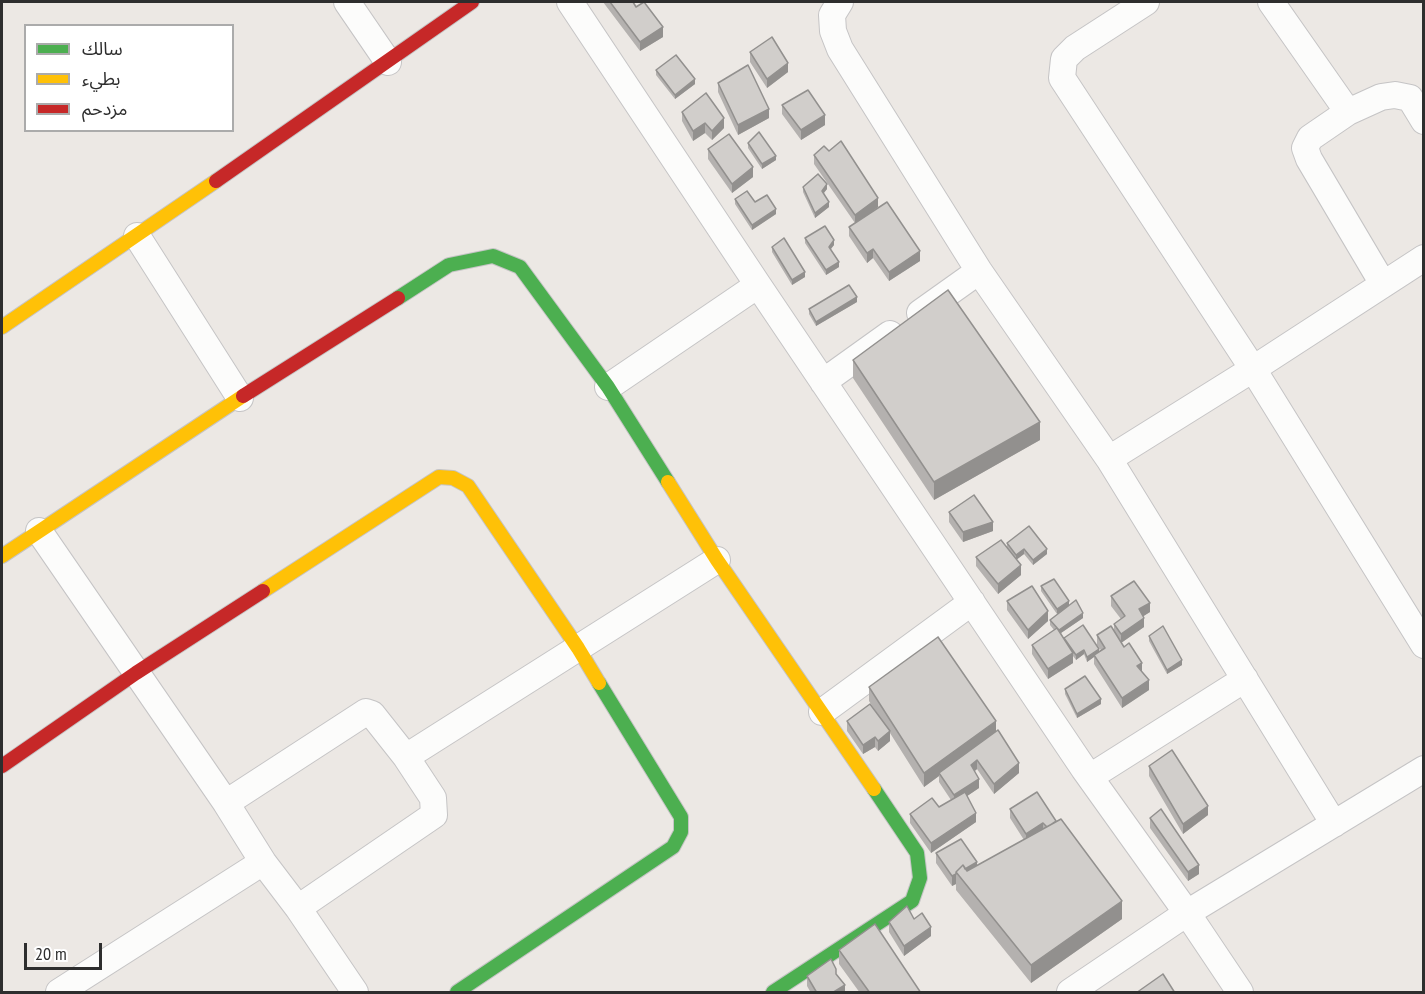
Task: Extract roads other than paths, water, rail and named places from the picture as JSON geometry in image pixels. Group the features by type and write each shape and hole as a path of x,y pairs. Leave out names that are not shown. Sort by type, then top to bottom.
{"street":[{"path":"347,2 388,62"},
{"path":"2,327 137,236 472,2"},
{"path":"570,2 1090,777 1187,913 1240,993"},
{"path":"840,2 832,15 833,31 840,49 979,271 1109,459 1334,824"},
{"path":"1146,2 1075,48 1064,59 1062,78 1253,369 1424,645"},
{"path":"1271,2 1348,112"},
{"path":"1383,284 1309,159 1305,148 1310,138 1348,112 1381,97 1395,95 1410,98 1424,121"},
{"path":"137,236 240,398"},
{"path":"2,556 240,398 449,265 493,256 520,267 608,387 717,560 917,854 920,878 912,901 773,993"},
{"path":"1109,459 1424,258"},
{"path":"823,382 979,271"},
{"path":"608,387 758,285"},
{"path":"2,766 136,673 439,477 453,478 468,486 578,648 681,817 681,832 673,847 457,993"},
{"path":"39,531 226,803 263,862 298,908 355,993"},
{"path":"406,757 717,560"},
{"path":"822,712 972,602"},
{"path":"1090,777 1245,679"},
{"path":"226,803 366,712 372,714 406,757 433,798 434,815 298,908"},
{"path":"1070,993 1187,913 1424,769"},
{"path":"60,993 263,862"}]}
